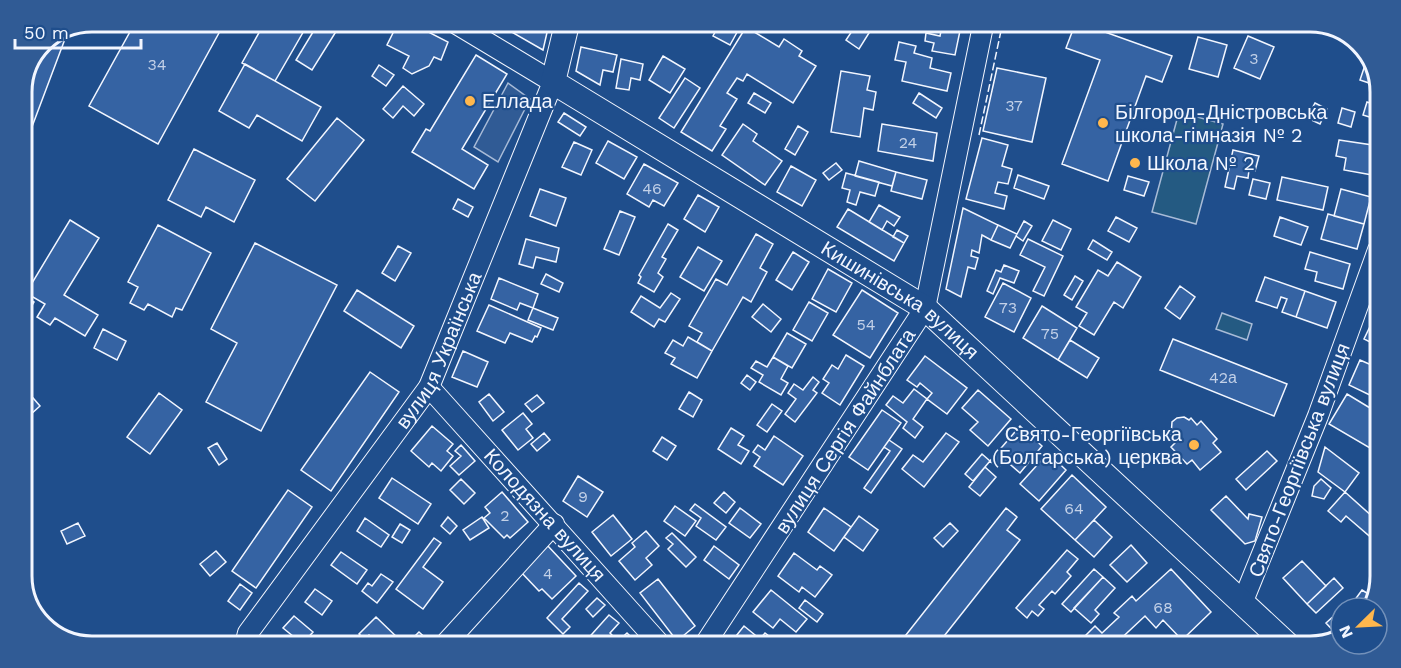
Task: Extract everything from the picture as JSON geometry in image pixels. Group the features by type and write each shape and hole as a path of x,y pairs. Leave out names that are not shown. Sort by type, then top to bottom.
{"main road":[{"name":"вулиця Українська","path":"553,82 565,32"},
{"name":"Кишинівська вулиця","path":"553,82 925,308 1279,636"}],"street":[{"name":"Кишинівська вулиця","path":"470,32 553,82"},
{"name":"вулиця Сергія Файнблата","path":"710,636 925,308 982,32"},
{"name":"вулиця Українська","path":"247,636 429,387 553,82"},
{"name":"Свято-Георгіївська вулиця","path":"1243,601 1318,416 1369,274"},
{"name":"Колодязна вулиця","path":"429,387 653,636"},
{"path":"452,636 554,524"}],"shaded area":[{"path":"508,83 530,99 498,162 474,147"},
{"path":"1179,112 1223,124 1196,224 1152,212"},
{"path":"1222,313 1252,324 1247,340 1216,329"}],"building":[{"path":"130,32 220,32 158,144 89,106"},
{"path":"259,32 303,32 275,81 242,63"},
{"path":"313,32 336,32 312,70 296,60"},
{"path":"394,32 429,32 448,42 441,60 434,57 429,66 412,74 403,68 409,56 387,45"},
{"path":"512,32 547,32 543,50"},
{"path":"715,32 737,32 730,45 713,36"},
{"path":"743,32 754,32 779,47 784,39 802,51 799,56 816,66 793,103 747,74 743,81 737,78 727,93 737,99 720,126 726,129 712,151 681,132"},
{"path":"851,32 869,33 859,49 846,40"},
{"path":"941,32 960,32 955,55 932,51 934,43 925,41 926,33 940,36"},
{"name":"Білгород-Дністровська школа-гімназія № 2","path":"1072,32 1105,32 1172,56 1162,82 1146,76 1108,181 1062,164 1100,60 1066,48"},
{"path":"1248,36 1274,47 1260,79 1234,68"},
{"path":"1198,37 1227,45 1218,77 1189,69"},
{"path":"65,39 32,127 32,88 38,65 52,47"},
{"path":"899,42 916,46 914,53 932,58 930,68 951,73 947,91 902,81 906,62 895,60"},
{"path":"581,47 617,55 613,72 603,70 600,85 576,71"},
{"name":"Еллада","path":"476,55 507,74 462,149 488,165 474,189 412,152 426,129 430,131"},
{"path":"663,56 685,69 670,93 649,80"},
{"path":"621,59 643,64 640,80 631,78 629,90 616,88"},
{"path":"245,64 321,107 302,141 257,115 249,128 219,111"},
{"path":"379,65 394,75 386,86 372,76"},
{"path":"997,68 1046,78 1032,142 983,131"},
{"path":"1364,68 1368,83 1360,80"},
{"path":"841,71 870,76 867,90 876,92 873,110 864,108 860,137 831,132"},
{"path":"685,78 700,88 674,128 659,118"},
{"path":"403,86 424,104 414,116 403,106 393,118 383,109"},
{"path":"754,93 771,103 765,113 748,103"},
{"path":"919,93 942,108 936,118 913,103"},
{"path":"1367,102 1369,103 1369,117 1363,115"},
{"path":"1315,103 1327,109 1320,124 1307,118"},
{"path":"1342,108 1355,112 1351,127 1338,123"},
{"path":"564,113 586,127 580,136 558,122"},
{"path":"337,118 364,140 315,201 287,179"},
{"path":"743,124 757,134 753,141 782,161 765,185 722,155"},
{"path":"882,124 937,133 933,161 878,151"},
{"path":"798,126 808,132 795,155 785,149"},
{"path":"982,138 1008,145 1002,166 1012,169 1008,184 998,182 995,193 1007,196 1004,209 966,199"},
{"path":"1339,140 1369,145 1369,174 1344,170 1346,158 1336,156"},
{"path":"608,141 637,157 624,179 596,163"},
{"path":"574,142 592,150 581,175 562,167"},
{"path":"194,149 255,180 234,222 206,207 201,217 168,200"},
{"path":"1233,150 1259,156 1255,171 1249,170 1248,178 1237,176 1234,189 1225,187"},
{"path":"859,161 896,172 892,186 855,176"},
{"path":"836,163 842,170 829,180 823,173"},
{"path":"644,164 678,183 664,206 653,200 649,207 627,194"},
{"path":"791,166 816,180 802,206 777,192"},
{"path":"896,172 927,180 922,199 891,191"},
{"path":"846,173 879,182 875,196 860,192 856,205 847,202 850,190 842,188"},
{"path":"1018,175 1049,186 1044,199 1014,188"},
{"path":"1128,176 1149,182 1144,196 1124,190"},
{"path":"1282,177 1328,187 1323,210 1277,200"},
{"path":"1253,179 1270,183 1266,199 1249,195"},
{"path":"540,189 566,198 556,226 530,216"},
{"path":"1341,189 1369,197 1364,224 1334,216"},
{"path":"698,195 719,207 705,232 684,219"},
{"path":"458,199 473,207 468,217 453,209"},
{"path":"879,205 900,217 894,226 887,221 882,230 869,222"},
{"path":"963,208 998,225 991,240 982,235 979,253 972,250 971,256 978,258 975,269 968,267 961,297 946,289"},
{"path":"848,209 904,243 894,261 837,227"},
{"path":"620,211 635,217 619,255 604,249"},
{"path":"1328,214 1364,224 1357,249 1321,239"},
{"path":"1116,217 1137,228 1129,242 1108,231"},
{"path":"1280,217 1308,227 1301,245 1274,236"},
{"path":"70,220 99,238 64,295 98,315 85,336 55,318 50,325 37,317 45,304 32,296 32,283"},
{"path":"1053,220 1071,229 1061,250 1042,241"},
{"path":"1024,221 1032,226 1023,241 1016,236"},
{"path":"668,224 678,230 662,257 666,259 658,273 663,277 654,292 638,283 641,277 639,275"},
{"path":"158,225 211,253 182,310 176,308 172,317 148,304 144,310 130,303 138,287 128,282"},
{"path":"998,225 1017,234 1010,248 991,240"},
{"path":"897,230 908,236 904,243 893,237"},
{"path":"756,234 773,244 760,268 767,272 751,302 743,297 712,351 697,342 702,333 689,326 716,279 727,285"},
{"path":"526,239 559,248 556,262 536,257 533,268 519,264"},
{"path":"1028,239 1063,256 1044,296 1033,291 1045,267 1020,255"},
{"path":"1093,240 1112,252 1107,260 1088,249"},
{"path":"255,243 337,285 261,431 206,402 237,343 211,329"},
{"path":"398,246 411,253 395,281 382,273"},
{"path":"698,247 722,261 704,291 680,277"},
{"path":"793,252 809,262 792,290 776,280"},
{"path":"1310,252 1350,264 1343,289 1315,281 1317,272 1305,269"},
{"path":"1117,262 1141,277 1123,308 1114,302 1094,335 1079,326 1087,313 1076,307 1098,270 1108,276"},
{"path":"1004,265 1019,271 1014,283 1000,278 993,294 987,291 996,270 1001,272"},
{"path":"828,269 852,283 836,312 812,299"},
{"path":"546,274 563,283 559,292 541,284"},
{"path":"1075,276 1083,281 1072,300 1064,295"},
{"path":"1265,277 1305,291 1296,317 1282,312 1287,299 1281,297 1277,308 1256,301"},
{"path":"499,278 538,294 533,308 520,303 517,310 491,299"},
{"path":"1003,283 1031,298 1014,332 985,317"},
{"path":"1180,286 1195,297 1180,319 1165,308"},
{"path":"357,290 414,326 401,348 344,311"},
{"path":"862,290 898,313 870,358 833,335"},
{"path":"1305,291 1336,302 1327,328 1296,317"},
{"path":"671,293 680,299 665,322 659,319 654,327 631,312 641,296 660,308"},
{"path":"809,302 828,313 812,341 793,330"},
{"path":"763,304 781,319 771,332 752,317"},
{"path":"489,305 541,328 537,337 535,336 532,342 510,333 505,343 477,331"},
{"path":"1042,306 1077,328 1058,360 1023,338"},
{"path":"533,308 558,318 553,330 528,320"},
{"path":"1369,328 1370,342 1364,339"},
{"path":"103,329 126,341 117,360 94,348"},
{"path":"787,333 806,344 792,368 773,357"},
{"path":"688,337 712,351 697,378 671,364 675,358 665,353 673,340 683,346"},
{"path":"1173,339 1287,384 1274,416 1160,370"},
{"path":"1070,340 1099,358 1087,378 1058,360"},
{"path":"463,351 488,362 477,387 452,377"},
{"path":"846,355 864,366 840,405 822,393 829,383 823,379 832,365 838,369"},
{"path":"925,356 967,388 947,414 927,399 932,393 920,383 917,387 907,380"},
{"path":"773,357 788,366 781,379 788,383 781,395 759,382 763,375 751,368 756,361 767,367"},
{"path":"1360,360 1370,364 1370,395 1349,385"},
{"path":"370,372 399,392 331,491 301,470"},
{"path":"747,375 756,382 750,390 741,383"},
{"path":"813,377 819,382 813,390 817,393 795,422 785,414 796,399 788,393 794,384 803,390"},
{"path":"914,389 927,399 913,419 923,427 915,438 903,428 907,422 886,405 893,396 903,403"},
{"path":"978,390 1011,419 988,446 970,430 978,422 962,408"},
{"path":"689,392 702,400 693,417 679,409"},
{"path":"159,393 182,410 150,454 127,437"},
{"path":"489,394 504,412 493,421 479,402"},
{"path":"1347,394 1370,408 1370,448 1329,424"},
{"path":"537,395 544,403 532,412 525,404"},
{"path":"32,397 40,406 32,413"},
{"path":"772,404 782,411 767,432 757,425"},
{"path":"882,410 901,423 868,470 849,457"},
{"path":"523,413 532,424 526,429 533,438 518,450 502,430"},
{"name":"Свято-Георгіївська (Болгарська) церква","path":"1184,417 1189,420 1191,418 1197,425 1201,421 1217,439 1213,443 1221,452 1200,470 1192,460 1187,464 1171,447 1176,442 1171,436 1172,422"},
{"path":"432,426 453,444 447,451 453,456 441,471 432,463 429,467 411,451"},
{"path":"1020,426 1042,446 1020,473 1005,460 998,468 990,461"},
{"path":"731,428 744,436 738,445 749,451 741,464 718,449"},
{"path":"544,433 550,440 537,451 531,444"},
{"path":"946,433 959,442 924,487 902,469 913,455 923,462"},
{"path":"774,436 803,456 783,485 754,466 760,457 753,452 758,445 765,450"},
{"path":"662,437 676,446 667,460 653,451"},
{"path":"889,440 902,449 871,493 864,488 890,451 884,447"},
{"path":"217,443 227,459 219,465 208,448"},
{"path":"461,445 475,461 459,475 450,466 461,456 455,451"},
{"path":"1325,447 1359,473 1345,492 1318,472"},
{"path":"1267,451 1277,461 1246,490 1236,479"},
{"path":"1048,453 1066,470 1039,501 1020,484"},
{"path":"982,454 990,461 973,481 965,474"},
{"path":"985,467 996,477 980,496 969,487"},
{"path":"1072,475 1106,507 1075,540 1041,509"},
{"path":"578,476 603,492 587,517 563,501"},
{"path":"392,478 431,504 418,524 379,498"},
{"path":"461,479 475,493 464,504 450,490"},
{"path":"1321,479 1331,488 1324,499 1312,496 1314,486"},
{"path":"288,490 312,507 256,588 232,571"},
{"path":"502,492 528,522 510,538 507,535 504,538 484,518 490,513 485,507"},
{"path":"724,492 735,502 726,513 714,503"},
{"path":"1345,492 1370,514 1370,537 1346,516 1341,522 1328,511"},
{"path":"1226,496 1248,519 1249,514 1262,517 1255,541 1245,544 1211,510"},
{"path":"695,504 726,527 716,540 696,526 701,518 690,510"},
{"path":"675,506 696,521 685,536 664,521"},
{"path":"740,508 761,524 750,538 729,523"},
{"path":"824,508 851,527 834,551 808,532"},
{"path":"1006,508 1017,517 1007,530 1020,540 944,636 905,636"},
{"path":"613,515 632,539 611,556 592,532"},
{"path":"859,516 878,530 863,551 844,537"},
{"path":"448,517 457,526 450,534 441,526"},
{"path":"482,517 489,528 470,540 463,530"},
{"path":"365,518 389,535 381,547 357,531"},
{"path":"1094,520 1112,537 1094,557 1075,540"},
{"path":"78,523 85,536 67,544 61,531"},
{"path":"950,523 958,531 943,547 934,538"},
{"path":"400,524 410,530 402,543 392,537"},
{"path":"646,531 659,546 646,558 652,565 635,580 619,561 635,547 632,543"},
{"path":"672,533 696,557 686,567 668,549 673,544 666,538"},
{"path":"434,538 441,543 423,567 443,582 423,609 396,589"},
{"path":"547,545 576,576 552,599 542,589 539,591 520,571"},
{"path":"1131,545 1147,563 1127,582 1110,565"},
{"path":"714,546 739,565 729,579 704,560"},
{"path":"1067,550 1078,559 1067,572 1071,576 1055,594 1052,591 1039,605 1044,609 1038,616 1032,611 1027,618 1016,608"},
{"path":"216,551 226,562 210,576 200,564"},
{"path":"341,552 367,570 357,584 331,565"},
{"path":"794,553 817,570 820,566 832,575 815,597 802,587 799,592 778,576"},
{"path":"1302,561 1326,586 1307,604 1283,578"},
{"path":"1094,569 1103,577 1071,612 1062,604"},
{"path":"1171,569 1211,612 1186,636 1178,636 1163,620 1156,628 1145,616 1124,636 1085,636 1095,626 1102,633 1119,617 1114,613 1132,596 1136,601"},
{"path":"381,574 393,582 377,603 362,591 368,583 372,586"},
{"path":"1103,577 1115,588 1095,610 1099,614 1091,623 1074,608"},
{"path":"1334,578 1343,588 1334,596 1329,596 1329,601 1316,613 1307,604"},
{"path":"658,579 695,626 683,636 673,636 640,593"},
{"path":"579,583 588,591 562,619 570,627 563,634 547,618"},
{"path":"240,584 252,593 240,610 228,601"},
{"path":"315,589 332,601 322,615 305,602"},
{"path":"771,590 807,619 796,632 780,619 773,628 753,612"},
{"path":"1362,590 1367,593 1366,596 1358,596"},
{"path":"597,598 605,605 593,617 586,609"},
{"path":"805,600 823,614 817,622 799,608"},
{"path":"609,615 619,623 610,633 611,636 590,636"},
{"path":"294,616 313,632 309,636 293,636 283,628"},
{"path":"376,617 396,636 361,636 359,634"},
{"path":"744,626 756,636 736,636"}],"fence":[{"path":"979,135 1001,32"}],"place":[{"name":"Еллада","path":"470,101"},
{"name":"Білгород-Дністровська школа-гімназія № 2","path":"1103,123"},
{"name":"Школа № 2","path":"1135,163"},
{"name":"Свято-Георгіївська (Болгарська) церква","path":"1194,445"}]}
